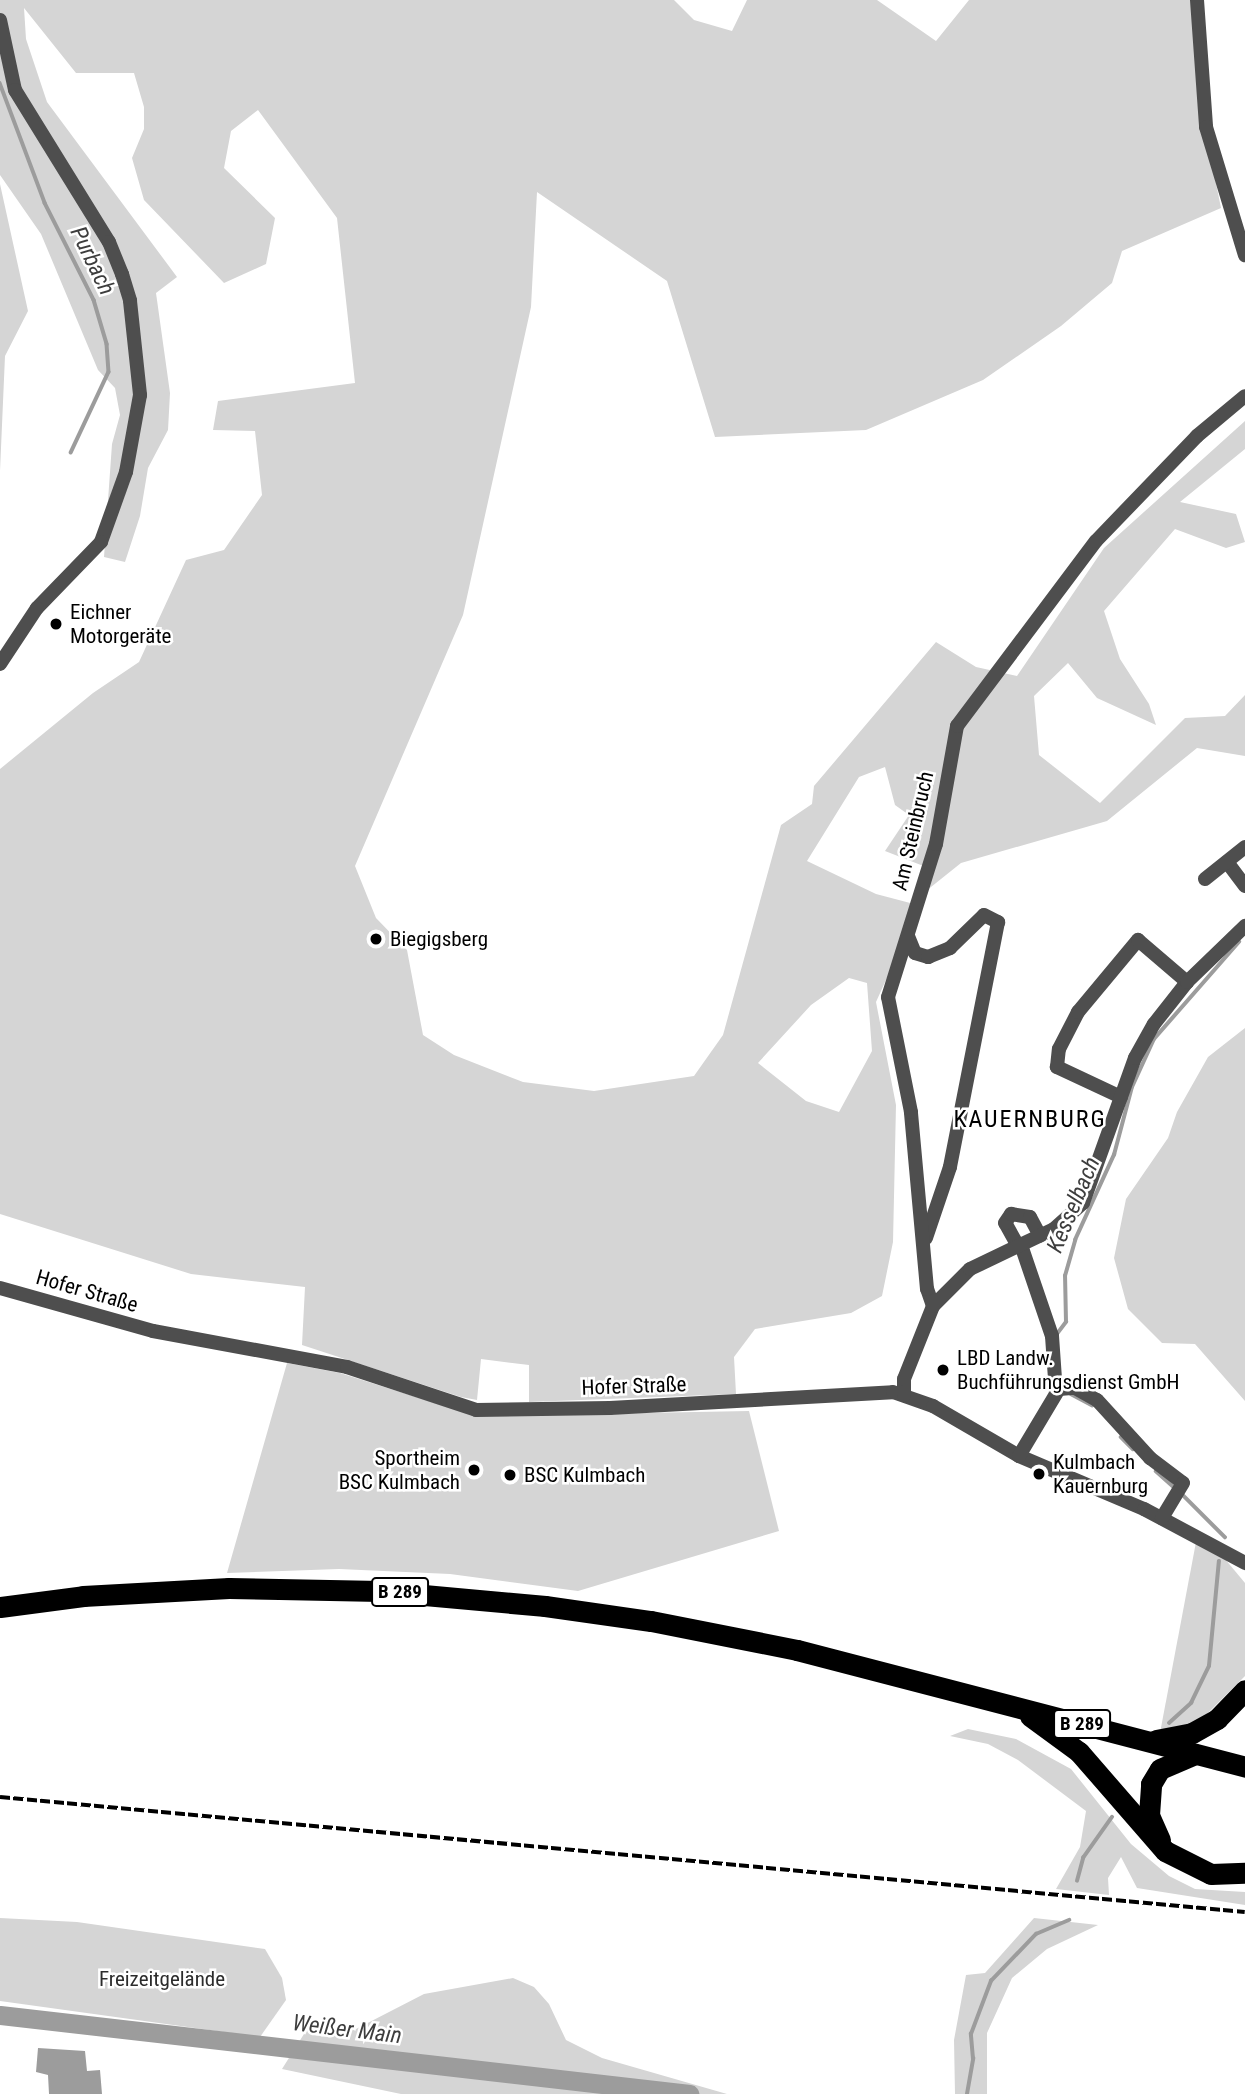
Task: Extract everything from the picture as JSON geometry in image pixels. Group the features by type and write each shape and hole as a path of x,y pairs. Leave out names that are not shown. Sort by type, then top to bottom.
{"highway":[{"name":"B 289","path":"0,1607 83,1596 229,1588 444,1595 651,1621 797,1650 1245,1767"},
{"path":"1151,1741 1192,1733 1217,1719 1245,1690"},
{"path":"1013,1707 1079,1752 1165,1851 1212,1874 1245,1874"},
{"path":"1165,1851 1149,1815 1151,1784 1160,1769 1195,1754"}],"street":[{"path":"1197,0 1206,127 1245,255"},
{"path":"0,20 15,90 109,242 130,302 141,395 126,472 101,542 37,608 0,664"},
{"name":"Am Steinbruch","path":"925,1239 911,1112 887,997 936,844 957,726 1096,541 1197,436 1245,396"},
{"path":"1205,879 1245,847"},
{"path":"1227,862 1245,887"},
{"path":"908,936 915,953 928,957 950,948 984,915 998,922 950,1167 925,1239 926,1289 933,1306"},
{"path":"904,1395 904,1379 933,1306 970,1269 1065,1222 1083,1203 1121,1097 1154,1024 1187,982 1245,926"},
{"path":"1121,1097 1057,1067 1059,1049 1078,1012 1138,940 1187,982"},
{"path":"1018,1456 1060,1389 1052,1336 1019,1246 1005,1223 1011,1214 1030,1217 1040,1236"},
{"path":"998,1254 1027,1270"},
{"name":"Hofer Straße","path":"0,1288 153,1331 347,1367 476,1410 730,1403 870,1390 904,1395 933,1406 1018,1456 1162,1518 1245,1563"},
{"path":"1060,1389 1097,1400 1150,1458 1183,1483 1162,1518"}],"green space":[{"path":"0,0 674,0 694,20 732,31 747,0 877,0 936,41 969,0 1198,0 1199,99 1221,208 1122,251 1112,283 1061,326 983,380 866,430 715,437 667,281 537,192 531,307 463,615 355,866 376,918 407,950 423,1035 454,1055 523,1082 594,1091 694,1076 723,1035 781,825 812,804 814,786 936,642 976,667 1017,676 1104,548 1245,421 1245,449 1180,502 1236,514 1245,542 1226,548 1175,529 1104,611 1120,659 1149,704 1156,725 1097,698 1068,663 1034,696 1039,755 1100,803 1185,718 1225,716 1245,695 1245,756 1197,748 1107,821 961,863 926,891 876,1002 896,1105 893,1242 882,1296 851,1313 755,1329 734,1357 736,1394 529,1402 529,1365 481,1359 477,1400 302,1345 305,1287 191,1274 0,1214 0,769 93,693 139,662 186,560 224,550 262,495 255,431 213,430 218,401 355,383 337,218 258,110 231,131 224,168 275,218 266,264 224,283 144,200 132,158 144,129 144,107 134,73 76,73 24,8 26,39 47,102 177,277 156,293 170,393 168,430 148,468 140,516 125,562 104,557 112,444 120,415 115,388 98,370 41,234 0,175","holes":["885,767 895,805 909,815 885,851 926,867 914,904 876,894 807,861 859,777","849,978 867,983 872,1051 839,1112 806,1101 758,1063 811,1005"]},
{"path":"0,184 28,311 5,356 0,471"},
{"path":"1245,1028 1245,1401 1195,1344 1162,1343 1128,1309 1114,1258 1126,1199 1168,1138 1177,1112 1208,1057"},
{"name":"BSC Kulmbach","path":"287,1363 340,1373 476,1416 749,1411 779,1531 578,1591 450,1574 339,1569 227,1573"},
{"path":"1196,1542 1225,1559 1245,1583 1245,1676 1198,1723 1160,1733"},
{"path":"968,1729 1016,1739 1071,1769 1131,1844 1169,1876 1195,1889 1245,1892 1245,1905 1137,1888 1121,1857 1108,1878 1109,1895 1056,1889 1080,1847 1086,1811 1018,1760 988,1744 950,1736"},
{"name":"Freizeitgelände","path":"0,1918 77,1922 265,1949 282,1978 286,2000 260,2037 0,2001"},
{"path":"1034,1918 1098,1925 1047,1949 1012,1978 987,2033 987,2094 955,2094 954,2040 966,1975 985,1973"},
{"path":"513,1978 534,1987 549,2004 566,2040 602,2058 727,2094 401,2094 282,2069 309,2026 356,2029 424,1994"}],"shaded area":[{"path":"38,2048 85,2051 87,2071 100,2070 102,2094 49,2094 48,2075 36,2072"}],"waterway":[{"name":"Purbach","path":"0,83 45,203 94,300 107,344 109,372 71,453"},
{"name":"Kesselbach","path":"1057,1334 1066,1322 1065,1276 1075,1240 1114,1155 1132,1087 1154,1039 1239,942"},
{"name":"Kesselbach","path":"1071,1394 1092,1405"},
{"name":"Kesselbach","path":"1121,1437 1133,1449"},
{"name":"Kesselbach","path":"1156,1471 1176,1489"},
{"name":"Kesselbach","path":"1182,1494 1225,1537"},
{"name":"Kesselbach","path":"1169,1723 1191,1703 1209,1666 1219,1561"},
{"name":"Kesselbach","path":"1077,1881 1083,1858 1112,1817"},
{"name":"Kesselbach","path":"967,2094 973,2059 971,2034 991,1981 1036,1934 1069,1920"},
{"name":"Weißer Main","path":"0,2015 689,2094"}],"railway":[{"path":"0,1797 1245,1912"}],"place":[{"name":"Eichner Motorgeräte","path":"56,624"},
{"name":"Biegigsberg","path":"376,939"},
{"name":"LBD Landw. Buchführungsdienst GmbH","path":"943,1370"},
{"name":"Sportheim BSC Kulmbach","path":"474,1470"},
{"name":"Kulmbach Kauernburg","path":"1039,1474"},
{"name":"BSC Kulmbach","path":"510,1475"}],"district":[{"name":"KAUERNBURG","path":"1030,1120"}]}
